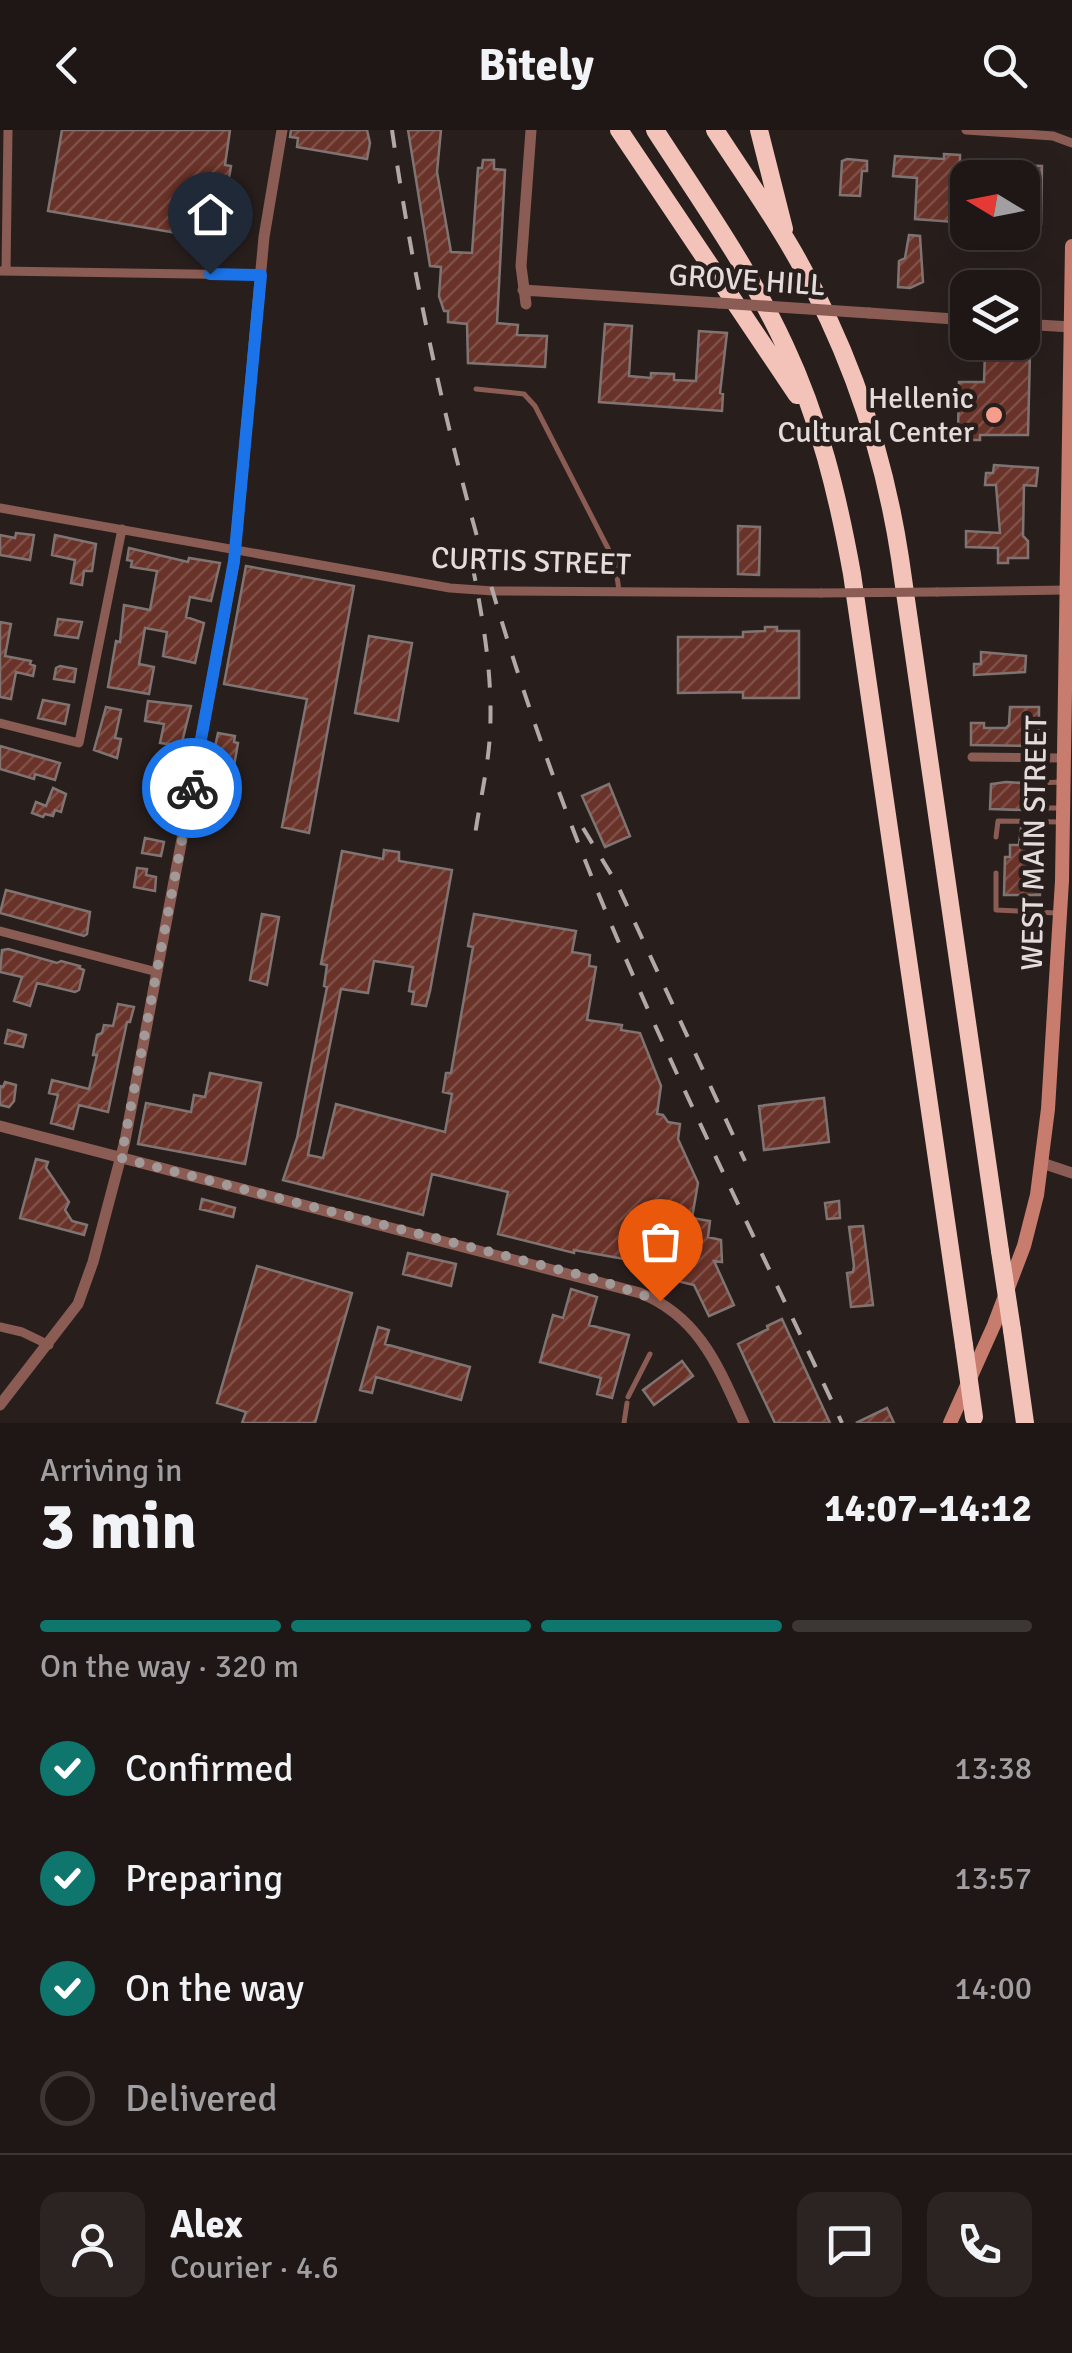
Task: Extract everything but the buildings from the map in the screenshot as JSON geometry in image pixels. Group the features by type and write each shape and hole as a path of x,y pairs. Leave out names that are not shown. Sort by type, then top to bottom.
{"highway":[{"path":"619,130 818,430"},
{"path":"655,130 755,287 793,364 837,496 852,574 975,1420"},
{"path":"714,130 786,240 817,296 872,432 890,500 1026,1423"},
{"path":"759,130 786,240"}],"main road":[{"name":"WEST MAIN STREET","path":"950,1423 1015,1272 1034,1208 1066,962 1061,913 1069,672 1066,590 1072,246"}],"street":[{"path":"8,130 3,271 261,275"},
{"path":"0,1405 78,1304 90,1274 121,1158 236,551 261,275 282,130"},
{"path":"526,304 522,266 531,130"},
{"path":"966,130 1052,136 1072,142"},
{"name":"GROVE HILL","path":"523,290 950,319"},
{"path":"1040,325 1071,327"},
{"name":"CURTIS STREET","path":"0,508 450,588 821,593 1066,590"},
{"path":"0,723 79,744 122,529"},
{"path":"972,757 1064,758"},
{"path":"0,931 157,972"},
{"path":"0,1126 596,1279 654,1298 678,1313 704,1340 744,1423"},
{"path":"1042,1163 1072,1172"},
{"path":"0,1327 49,1345"}],"lane":[{"path":"476,389 524,394 535,406 615,562 619,590"},
{"path":"1063,815 1037,808 1037,783 1064,782"},
{"path":"996,837 998,822 1063,815"},
{"path":"996,873 996,910 1061,913"},
{"path":"624,1423 628,1400 650,1354"}],"railway":[{"path":"392,130 423,312 465,493 547,758 640,992 842,1423"},
{"path":"472,563 486,648 491,712 488,759 475,835"},
{"path":"583,828 617,884 745,1161"}],"way so far":[{"path":"192,788 121,1158 596,1279 660,1301"}],"place":[{"name":"Hellenic Cultural Center","path":"994,415"}],"route":[{"path":"192,788 234,561 261,275 210,274"}]}
